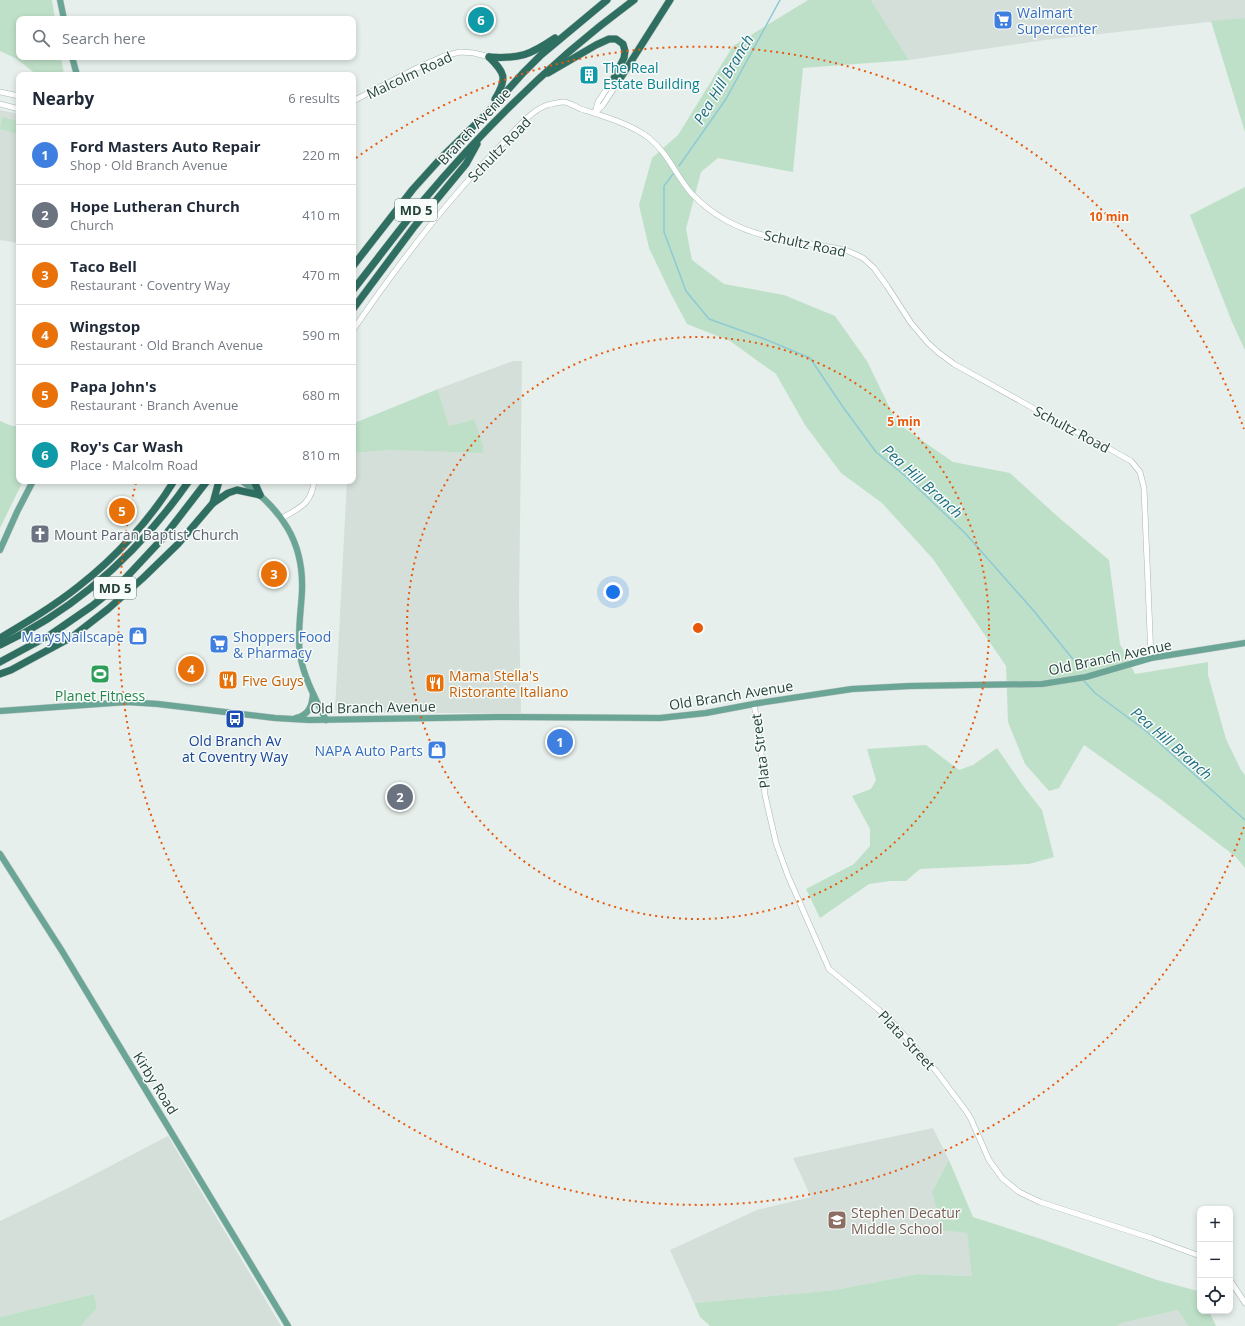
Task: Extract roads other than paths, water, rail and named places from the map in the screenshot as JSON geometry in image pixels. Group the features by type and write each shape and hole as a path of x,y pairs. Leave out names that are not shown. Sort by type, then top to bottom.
{"highway":[{"name":"Branch Avenue","path":"356,262 413,190 437,163 488,113 541,55 606,0"},
{"name":"Branch Avenue","path":"356,286 422,202 483,133 537,79 571,49 634,0"},
{"path":"616,80 670,0"},
{"path":"488,57 509,58 523,56 540,48 586,17"},
{"path":"537,79 596,45 609,39 616,39 623,44 625,50 624,58 616,80"},
{"path":"488,57 503,73 503,82 500,92 488,113"},
{"path":"356,305 414,227 466,164 483,133"},
{"path":"356,257 381,232"},
{"path":"0,638 43,612 80,586 140,528 164,498 172,484"},
{"name":"MD 5","path":"0,645 29,631 81,597 140,543 187,484"},
{"name":"MD 5","path":"0,662 56,632 121,583 163,538 205,484"},
{"path":"213,502 218,484"},
{"path":"255,484 260,495"},
{"path":"0,674 11,670 72,637 108,609 178,544 213,502 228,493 237,490 260,495"}],"main road":[{"path":"60,0 63,16"},
{"path":"73,60 76,72"},
{"path":"0,550 31,484"},
{"path":"246,484 273,507 282,518 291,535 300,563 302,580 299,636 303,669 326,720"},
{"name":"Old Branch Avenue","path":"0,711 128,702 294,719 326,720 498,717 660,718 701,714 754,704 863,688 1037,684 1062,682 1152,658 1245,643"},
{"path":"294,719 307,713 312,703 313,692"},
{"name":"Kirby Road","path":"0,854 62,951 288,1326"}],"street":[{"name":"Malcolm Road","path":"356,98 444,56 460,52 474,53 488,57"},
{"path":"595,113 603,105 616,80"},
{"path":"0,92 16,95"},
{"name":"Schultz Road","path":"356,326 372,302 437,218 472,176 498,147 534,112 548,105 564,102 616,121 649,138 668,159 690,192 703,204 725,220 775,238 848,251 863,258 880,276 911,323 928,342 954,364 1040,412 1049,419 1124,456 1135,465 1140,472 1144,488 1152,658"},
{"path":"0,104 16,108"},
{"path":"282,518 300,508 310,498 314,484"},
{"name":"Plata Street","path":"754,704 760,742 765,795 776,843 788,876 829,969 895,1025 936,1071 966,1110 989,1160 1002,1178 1013,1188 1040,1202 1151,1238 1197,1255"},
{"path":"1233,1285 1245,1304"}],"waterway":[{"name":"Pea Hill Branch","path":"679,166 726,99 780,0"},
{"name":"Pea Hill Branch","path":"673,174 664,186 664,232 686,291 709,319 762,338 810,358 876,452 904,475 965,533 1033,610 1081,669"},
{"name":"Pea Hill Branch","path":"1084,681 1095,693 1146,731 1245,820"}],"place":[{"name":"Roy's Car Wash","path":"481,20"},
{"name":"Walmart Supercenter","path":"1003,20"},
{"name":"The Real Estate Building","path":"589,75"},
{"name":"Papa John's","path":"122,511"},
{"name":"Mount Paran Baptist Church","path":"40,534"},
{"name":"Taco Bell","path":"274,574"},
{"name":"MarysNailscape","path":"138,636"},
{"name":"Shoppers Food & Pharmacy","path":"219,644"},
{"name":"Wingstop","path":"191,669"},
{"name":"Planet Fitness","path":"100,674"},
{"name":"Five Guys","path":"228,680"},
{"name":"Mama Stella's Ristorante Italiano","path":"435,683"},
{"name":"Old Branch Av at Coventry Way","path":"235,719"},
{"name":"Ford Masters Auto Repair","path":"560,742"},
{"name":"NAPA Auto Parts","path":"437,750"},
{"name":"Hope Lutheran Church","path":"400,797"},
{"name":"Stephen Decatur Middle School","path":"837,1220"}]}
